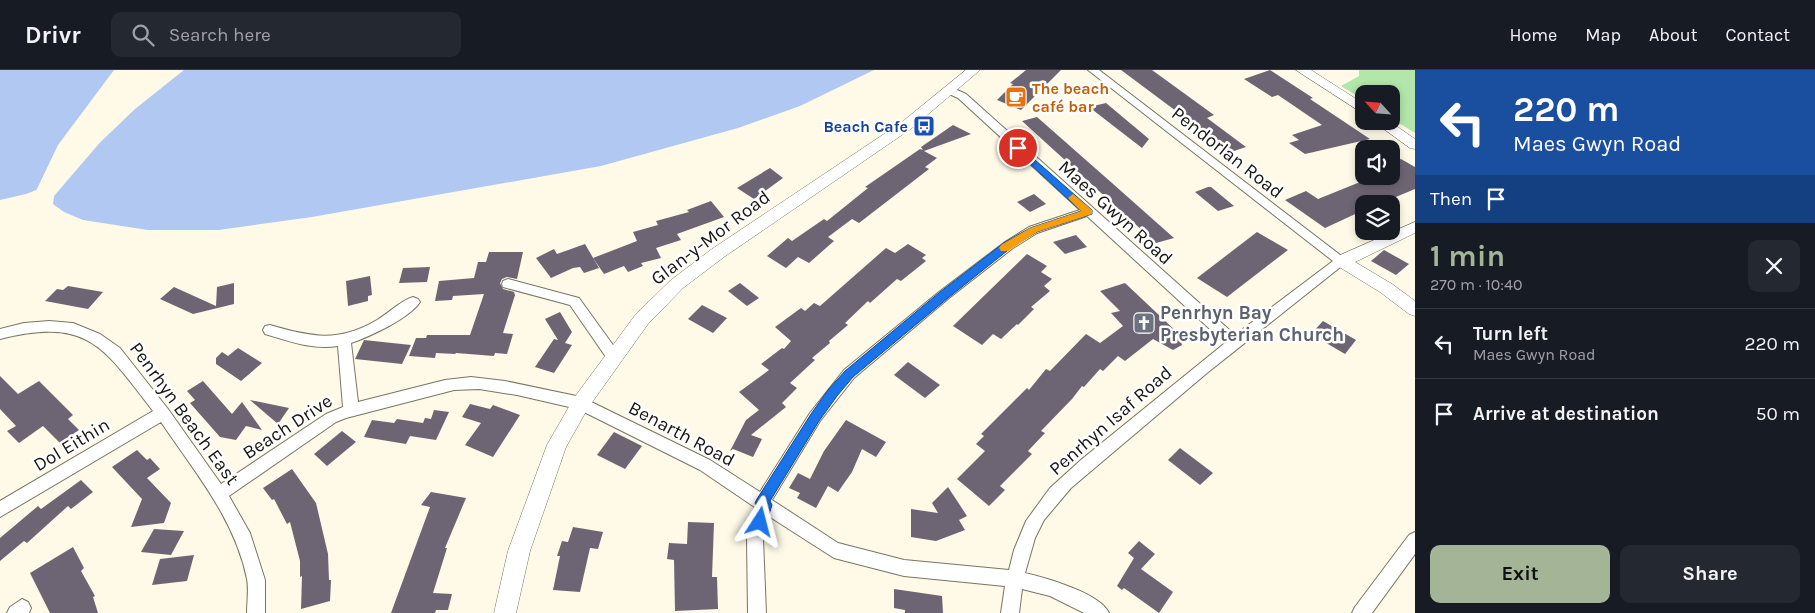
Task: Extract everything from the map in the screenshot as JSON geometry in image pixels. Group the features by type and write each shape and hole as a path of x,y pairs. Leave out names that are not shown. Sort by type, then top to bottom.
{"street":[{"name":"Glan-y-Mor Road","path":"505,613 519,552 557,445 581,403 613,356 642,319 677,284 718,252 908,125 974,70"},
{"name":"Pendorlan Road","path":"1093,70 1328,253 1342,261"},
{"path":"1302,70 1355,104"},
{"name":"Maes Gwyn Road","path":"951,91 962,96 1233,342"},
{"path":"1393,130 1415,145"},
{"path":"758,613 755,539 764,504 815,417 832,393 849,374 944,295 1009,245 1033,230 1088,212"},
{"path":"1342,261 1415,227"},
{"path":"1342,261 1386,288 1415,310"},
{"name":"Penrhyn Isaf Road","path":"1010,613 1016,579 1027,542 1038,516 1064,485 1233,342 1342,261"},
{"path":"508,284 574,301 613,356"},
{"path":"270,330 321,342 344,340 380,325 413,302"},
{"name":"Penrhyn Beach East","path":"0,334 24,328 49,326 73,328 95,338 115,352 163,413 219,494 242,533 256,580 256,613"},
{"name":"Beach Drive","path":"344,340 351,409"},
{"name":"Beach Drive","path":"219,494 331,418 351,409 448,385 477,382 507,386 581,403"},
{"name":"Benarth Road","path":"581,403 705,464 834,550 904,568 1016,579 1052,588 1086,604 1100,613"},
{"name":"Dol Eithin","path":"0,510 163,413"},
{"path":"1361,613 1415,540"}],"green space":[{"path":"1359,70 1415,70 1415,133 1400,124 1400,85 1355,85 1355,95 1341,86 1359,76"}],"water":[{"path":"0,70 153,70 130,90 44,187 26,194 0,200"},
{"path":"173,70 874,70 800,106 738,128 601,166 312,217 219,230 148,230 83,220 64,212 53,204 54,196 127,111"}],"pier":[{"path":"114,70 155,70 113,112 80,158 61,178 35,193 58,145"},
{"path":"169,70 184,70 135,109 85,157 125,110"}],"building":[{"path":"1026,70 1061,70 1021,110 997,100 1013,84 1010,83"},
{"path":"1121,70 1152,70 1214,115 1207,118 1246,147 1231,152"},
{"path":"1270,70 1370,139 1355,140 1355,142 1305,154 1289,143 1299,140 1292,135 1322,125 1278,95 1272,97 1244,79"},
{"path":"1106,103 1149,139 1142,148 1089,107"},
{"path":"1037,117 1174,238 1156,243 1022,121"},
{"path":"953,125 971,134 924,151 937,158 925,167 929,169 859,223 852,219 828,237 834,241 809,263 798,257 786,268 767,256 788,238 792,241 824,219 827,221 868,188 865,187 920,149 923,150 921,147"},
{"path":"1400,159 1415,167 1415,189 1400,195 1355,195 1355,214 1325,228 1285,200 1306,191 1318,199 1355,184 1400,185"},
{"path":"770,168 783,178 754,199 737,188"},
{"path":"1211,187 1234,206 1218,211 1195,192"},
{"path":"1034,194 1046,204 1030,212 1017,202"},
{"path":"711,201 724,217 677,234 681,240 656,248 661,258 641,263 643,266 628,272 624,266 604,274 593,258 637,241 633,232 658,225 656,221 689,212 687,210"},
{"path":"1257,232 1288,250 1227,297 1197,278"},
{"path":"1076,235 1087,247 1065,254 1053,242"},
{"path":"585,244 599,268 584,273 580,267 573,268 551,278 536,258 554,249 557,254"},
{"path":"908,244 926,255 922,258 926,261 901,281 897,279 870,303 868,301 845,323 848,325 812,358 815,360 790,383 797,388 782,403 786,407 751,435 762,439 753,457 733,449 730,451 746,420 759,410 739,392 769,370 761,364 782,348 784,349 791,341 775,327 801,308 805,311 814,303 820,306 886,248 895,253"},
{"path":"1384,250 1409,264 1396,275 1371,261"},
{"path":"489,252 523,252 517,279 507,277 502,279 500,283 503,289 514,292 515,295 503,333 513,334 507,354 495,353 494,356 436,353 435,358 409,356 416,338 426,338 427,335 470,335 484,294 453,296 452,300 435,301 439,281 474,278 478,262 486,262"},
{"path":"1027,254 1047,266 1041,272 1052,279 1044,286 1050,291 1031,307 1034,309 1018,325 1001,339 993,334 982,345 953,326"},
{"path":"430,267 427,282 399,283 403,268"},
{"path":"370,276 372,295 368,296 368,301 348,306 346,281"},
{"path":"234,283 234,304 193,314 160,299 174,287 216,306 217,287"},
{"path":"740,283 759,298 747,306 728,291"},
{"path":"1125,283 1178,333 1182,345 1173,350 1153,339 1125,361 1118,356 1103,371 1100,369 1041,431 1045,433 1028,451 1032,454 1000,486 1005,490 989,506 957,479 985,451 976,444 984,436 981,434 1027,388 1029,390 1046,369 1050,371 1086,334 1100,343 1123,326 1111,313 1120,311 1100,291"},
{"path":"68,286 103,292 88,309 45,301 57,289 63,290"},
{"path":"702,305 727,318 713,333 688,319"},
{"path":"560,312 572,332 565,343 572,345 554,373 535,367 554,339 558,340 545,319"},
{"path":"1323,321 1356,340 1345,354 1311,334"},
{"path":"364,340 411,345 402,364 355,359"},
{"path":"238,348 262,363 241,381 216,364 216,358 222,352 228,356"},
{"path":"908,362 940,385 925,398 894,375"},
{"path":"0,376 18,394 39,381 73,415 68,419 79,430 60,443 43,426 19,443 7,431 16,426 0,409"},
{"path":"203,381 232,414 242,402 262,430 246,426 236,440 220,437 190,403 195,400 187,391"},
{"path":"250,400 289,408 278,424"},
{"path":"470,404 490,409 493,405 520,415 493,457 465,445 481,423 462,417"},
{"path":"434,410 449,412 436,440 410,436 406,444 364,437 372,420 394,423 397,419 423,423 425,418 431,419"},
{"path":"846,420 886,442 876,457 862,449 852,472 838,492 828,486 816,508 797,498 800,493 789,488 798,473 810,479 824,451"},
{"path":"342,431 356,442 327,466 314,454"},
{"path":"614,432 642,446 625,469 597,455"},
{"path":"1180,448 1213,473 1200,485 1168,460"},
{"path":"137,450 147,460 150,458 160,469 147,478 171,503 164,523 131,527 142,499 112,467"},
{"path":"292,469 316,503 328,554 329,580 331,580 330,601 301,609 302,576 300,577 300,561 290,522 287,524 274,499 272,500 263,488"},
{"path":"81,480 93,492 71,509 68,506 27,543 24,541 0,561 0,538 38,506 41,509"},
{"path":"948,487 967,516 959,520 965,530 936,541 911,537 911,509 938,513 932,503"},
{"path":"431,492 466,498 445,548 447,548 433,593 452,594 448,610 436,610 435,613 391,613 430,507 421,505"},
{"path":"688,522 714,523 712,577 717,577 718,609 675,611 674,560 667,559 669,543 687,544"},
{"path":"573,527 603,532 598,549 590,548 580,592 553,590 560,556 557,556 562,541 568,542"},
{"path":"154,529 184,531 171,555 141,552"},
{"path":"1139,541 1155,554 1141,569 1173,592 1159,613 1124,588 1122,590 1117,586 1134,558 1128,553"},
{"path":"73,547 84,568 81,571 95,596 93,597 98,613 50,613 30,573"},
{"path":"194,555 187,581 152,585 160,559"},
{"path":"894,589 942,596 943,613 905,613 905,610 894,608"}],"slow traffic":[{"path":"1005,248 1033,230 1088,212 1073,198"}],"place":[{"name":"The beach café bar","path":"1016,97"},
{"name":"Beach Cafe","path":"924,126"},
{"name":"Penrhyn Bay Presbyterian Church","path":"1144,323"}],"route":[{"path":"760,522 766,505 762,503 815,417 832,393 849,374 944,295 1009,245 1033,230 1088,212 1018,148"}]}
